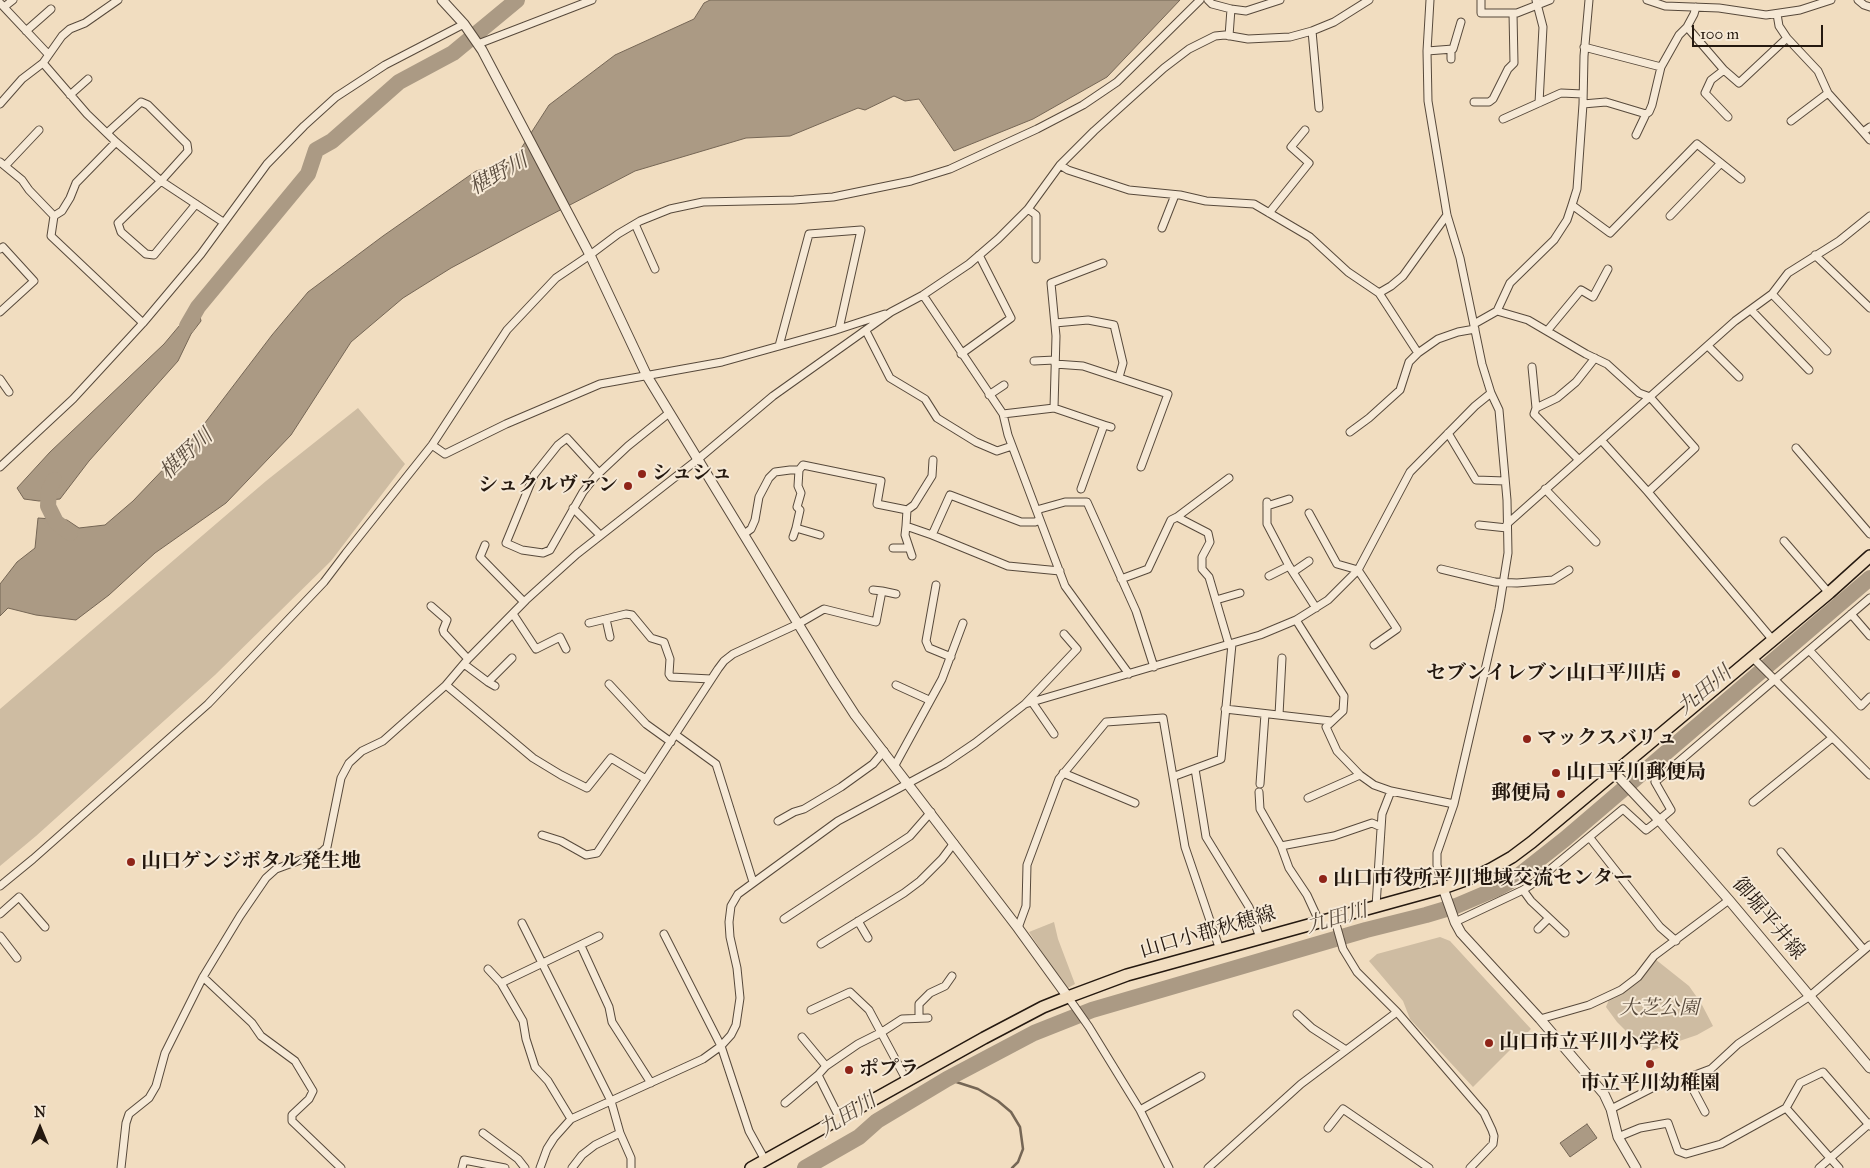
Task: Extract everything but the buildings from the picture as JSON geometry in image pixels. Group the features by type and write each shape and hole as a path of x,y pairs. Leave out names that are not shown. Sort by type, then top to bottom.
{"main road":[{"name":"山口小郡秋穂線","path":"751,1168 984,1038 1044,1007 1072,1001 1127,975 1319,921 1335,922 1376,906 1445,893 1512,858 1614,772 1755,660 1772,639 1870,557"}],"street":[{"path":"13,0 2,5 48,54"},
{"path":"0,104 22,79 43,63 48,54 70,29 85,23 118,0"},
{"path":"442,0 464,24 480,47 589,252 647,376 798,624 855,715 910,784 1072,1001 1140,1110 1169,1168"},
{"path":"480,47 592,0"},
{"path":"0,886 34,859 208,704 324,582 432,445 507,330 556,278 589,252 635,224 670,209 703,202 833,197 911,181 950,169 1037,129 1083,105 1117,82 1200,0"},
{"path":"1208,0 1212,4 1246,11 1280,0"},
{"path":"121,1168 126,1123 130,1114 149,1098 156,1086 165,1053 203,977 240,916 266,878 276,869 322,852 327,847 341,778 349,763 362,751 383,741 446,685 524,602 600,536 697,460 785,387 891,312 922,295 979,256 1028,209 1060,165 1094,131 1164,68 1201,42 1215,36 1248,39 1290,37 1334,22 1369,0"},
{"path":"1430,0 1427,51 1428,101 1448,215 1460,258 1474,326 1491,392 1499,410 1505,481 1508,554 1500,609 1454,804 1437,853 1437,865 1454,920 1470,943 1599,1087 1611,1109 1618,1137 1636,1168"},
{"path":"1481,0 1481,13 1518,13 1536,3 1550,0"},
{"path":"1350,432 1369,418 1400,390 1410,362 1418,353 1438,339 1474,326 1497,312 1510,283 1554,240 1567,220 1577,189 1583,104 1584,47 1589,0"},
{"path":"1647,0 1665,6 1719,8 1766,15 1800,10 1831,0"},
{"path":"1858,0 1870,7"},
{"path":"1536,3 1543,27 1539,103"},
{"path":"1636,135 1652,105 1662,67 1679,34 1687,27 1696,7"},
{"path":"26,31 51,9"},
{"path":"1228,36 1231,9"},
{"path":"1474,102 1489,102 1493,99 1508,69 1514,64 1513,13"},
{"path":"1777,14 1780,26 1787,38 1818,71 1828,93 1870,140"},
{"path":"1451,59 1451,50 1453,49 1461,22"},
{"path":"0,467 73,399 143,323 201,254 267,164 304,126 336,97 385,65 464,24"},
{"path":"1687,27 1724,70 1739,83 1787,38"},
{"path":"1312,31 1319,108"},
{"path":"1584,47 1662,67"},
{"path":"1427,51 1451,50"},
{"path":"43,63 87,114 116,142 161,181 223,222"},
{"path":"1724,70 1711,80 1705,93 1728,117"},
{"path":"70,95 88,79"},
{"path":"1503,119 1562,93 1583,94"},
{"path":"1791,121 1828,93"},
{"path":"107,133 141,102 148,104 187,144 188,151 161,181 118,223 121,232 146,254 154,255 196,204"},
{"path":"1583,104 1606,102 1646,114"},
{"path":"1863,132 1870,127"},
{"path":"39,130 2,164 22,180 54,216"},
{"path":"1269,213 1309,163 1291,147 1305,130"},
{"path":"116,142 76,182 70,198 62,211 54,216 51,236 143,323"},
{"path":"1572,205 1610,233 1697,144 1741,179"},
{"path":"1670,216 1721,163"},
{"path":"1060,165 1068,170 1129,190 1254,204 1310,238 1348,272 1379,294 1418,353"},
{"path":"1162,228 1175,195"},
{"path":"1028,209 1036,215 1036,258"},
{"path":"1379,294 1403,276 1448,215"},
{"path":"1479,524 1507,526 1545,489 1602,441 1736,321 1772,294 1788,273 1838,241 1870,216"},
{"path":"635,224 655,269"},
{"path":"779,346 809,234 861,230 840,329"},
{"path":"0,249 3,247 34,281 0,312"},
{"path":"1815,255 1870,308"},
{"path":"962,354 1011,318 979,256"},
{"path":"1054,408 1055,323 1052,282 1103,263"},
{"path":"1547,331 1581,290 1593,297 1608,269"},
{"path":"1772,294 1828,352"},
{"path":"922,295 1002,414 1012,446 1065,586 1129,674"},
{"path":"1751,310 1810,370"},
{"path":"432,445 445,454 506,424 600,384 722,362 840,329 891,312"},
{"path":"1497,312 1528,320 1607,364 1639,393 1650,397 1695,448 1648,492"},
{"path":"1055,323 1088,320 1114,326 1123,363 1119,377"},
{"path":"866,331 890,378 925,398 936,418 976,442 997,451 1012,446"},
{"path":"1708,346 1739,377"},
{"path":"1536,408 1557,398 1576,382 1595,358"},
{"path":"1034,361 1083,366 1168,394 1141,467"},
{"path":"1532,367 1536,408 1534,414 1578,460"},
{"path":"0,379 9,392"},
{"path":"989,395 1004,384"},
{"path":"1028,703 1231,645 1296,620 1328,600 1358,570 1410,472 1491,392"},
{"path":"1002,414 1054,408 1108,426 1081,489"},
{"path":"599,473 567,438 558,445 534,475 506,543 522,550 543,553 550,550 583,492 599,473 628,446 669,413"},
{"path":"1448,434 1476,480 1505,481"},
{"path":"1602,441 1648,492 1772,639"},
{"path":"1796,448 1870,534"},
{"path":"793,537 800,510 797,507 801,493 798,486 799,470 803,465 881,481 877,504 907,510 914,505 932,476 933,460"},
{"path":"744,534 751,529 755,520 759,497 769,478 775,472 799,470"},
{"path":"1121,580 1148,569 1171,520 1229,478"},
{"path":"1545,489 1596,542"},
{"path":"932,535 950,495 1021,522 1036,522 1040,520"},
{"path":"1289,499 1267,504 1267,524 1291,569 1316,608"},
{"path":"1037,511 1065,502 1087,502 1136,611 1154,667"},
{"path":"573,508 600,536"},
{"path":"892,548 910,552 905,536 907,510"},
{"path":"1309,512 1337,564 1358,570 1397,630 1374,645"},
{"path":"1175,776 1221,759 1231,645 1209,577 1202,569 1202,557 1210,542 1208,532 1177,517"},
{"path":"906,526 1008,566 1060,571"},
{"path":"796,528 820,536"},
{"path":"1784,541 1829,593"},
{"path":"485,545 480,557 524,602"},
{"path":"1270,576 1309,561"},
{"path":"1441,569 1504,582 1553,580 1568,570"},
{"path":"936,585 926,641 929,648 952,657"},
{"path":"873,590 896,594"},
{"path":"542,835 561,841 586,855 596,853 724,661 733,654 798,624 824,609 876,622 882,591"},
{"path":"1216,600 1240,593"},
{"path":"1454,920 1523,890 1590,838 1623,809 1646,830 1659,820 1671,810 1655,782 1870,598"},
{"path":"431,606 447,620 443,630 444,633 466,662 495,686"},
{"path":"513,614 538,652 560,637 566,649"},
{"path":"589,623 626,614 632,615 651,638 664,642 670,659 669,674 671,677 712,679"},
{"path":"1851,614 1870,636"},
{"path":"606,619 610,637"},
{"path":"1296,620 1344,696 1343,711 1326,727 1337,751 1360,775 1374,784 1391,791 1454,804"},
{"path":"895,765 952,657 963,624"},
{"path":"540,1168 547,1149 563,1126 571,1119 702,1059 722,1046 731,1035 736,1025 740,998 729,922 731,906 738,894 838,822 944,764 1028,703 1077,649 1064,634"},
{"path":"1810,650 1860,706 1870,697"},
{"path":"488,682 512,658"},
{"path":"1279,715 1282,658"},
{"path":"1755,660 1870,775"},
{"path":"609,684 642,721 671,742"},
{"path":"446,685 533,758 587,788 611,758 646,779"},
{"path":"896,685 929,700"},
{"path":"1028,703 1054,734"},
{"path":"1226,709 1331,721"},
{"path":"1265,714 1259,788 1260,809 1281,846 1289,868 1307,894 1319,921"},
{"path":"1018,928 1026,906 1027,865 1058,779 1106,722 1163,718 1185,847 1220,950"},
{"path":"676,735 716,764 753,882"},
{"path":"1753,802 1832,738"},
{"path":"778,821 804,809 841,787 873,764 884,752"},
{"path":"1195,769 1206,837 1249,907 1260,938"},
{"name":"御堀平井線","path":"1614,772 1729,900 1870,1068"},
{"path":"1063,773 1135,803"},
{"path":"1308,798 1360,775"},
{"path":"1376,906 1382,814 1391,791"},
{"path":"784,919 910,836 931,812"},
{"path":"1281,846 1334,836 1372,823 1381,827"},
{"path":"1590,838 1660,927 1676,941"},
{"path":"821,944 920,881 954,843"},
{"path":"1611,1109 1662,1083 1687,1078 1711,1070 1738,1044 1810,996 1867,947 1781,852"},
{"path":"1523,890 1531,901 1564,933"},
{"path":"0,914 19,897 45,928"},
{"path":"1540,1019 1589,1005 1621,990 1638,977 1654,956 1729,900"},
{"path":"1538,929 1549,918"},
{"path":"858,921 868,938"},
{"path":"1335,922 1343,949 1357,972 1397,1012 1484,1114 1494,1136 1493,1144 1470,1168"},
{"path":"522,923 611,1101 620,1133 631,1158 631,1168"},
{"path":"664,934 722,1046 749,1131 765,1160"},
{"path":"0,936 17,958"},
{"path":"501,983 600,936"},
{"path":"580,946 609,1006 612,1022 651,1083"},
{"path":"488,969 501,983 523,1021 526,1039 535,1067 548,1081 571,1119"},
{"path":"918,1018 919,1004 930,993 945,986 952,976"},
{"path":"203,977 252,1023 261,1036 295,1062 313,1094 292,1115 292,1121 341,1168"},
{"path":"811,1010 850,992 869,1010 907,1081"},
{"path":"1208,1168 1301,1084 1397,1012"},
{"path":"1297,1014 1312,1028 1346,1050"},
{"path":"785,1103 818,1076 826,1066 858,1044 902,1019 928,1018"},
{"path":"802,1037 826,1066"},
{"path":"1618,1137 1640,1128 1668,1123 1678,1151 1686,1154 1721,1144 1786,1108 1800,1083 1823,1072 1870,1125 1819,1168"},
{"path":"818,1076 840,1119"},
{"path":"1140,1110 1201,1076"},
{"path":"1687,1078 1705,1112"},
{"path":"1786,1108 1839,1168"},
{"path":"1328,1128 1343,1109 1429,1168"},
{"path":"483,1133 518,1159 525,1168"},
{"path":"572,1168 582,1155 620,1133"},
{"path":"462,1168 464,1160 505,1168"}],"green space":[{"path":"358,408 405,464 331,561 215,675 0,866 0,709 266,481"},
{"path":"1054,922 1058,939 1075,984 1066,989 1029,932"},
{"path":"1440,937 1450,941 1531,1029 1473,1087 1410,1019 1403,1001 1369,961 1377,954"},
{"name":"大芝公園","path":"1655,959 1689,986 1701,1003 1713,1026 1697,1035 1647,1052 1617,1022 1606,1007 1610,997"}],"water":[{"name":"椹野川","path":"710,0 1180,0 1107,77 1033,119 954,151 919,99 905,101 894,96 865,110 858,108 790,136 746,138 635,171 520,231 451,268 403,298 351,342 291,435 226,503 155,553 109,595 76,620 36,615 8,608 0,616 0,584 17,562 35,548 38,518 67,520 79,528 105,525 133,501 195,436 272,335 308,292 383,236 476,171 513,161 549,105 615,55 694,19 704,3"},
{"path":"198,307 201,321 191,334 178,361 89,461 60,499 39,501 24,499 17,488 50,452 164,344 190,313"},
{"path":"1587,1124 1597,1138 1570,1157 1560,1143"}],"waterway":[{"path":"187,326 198,307 308,174 316,150 332,141 399,82 453,53 517,0"},
{"path":"54,480 49,490 48,506 56,522 70,533"},
{"name":"九田川","path":"805,1168 859,1137 877,1121 947,1079 1034,1033 1092,1010 1366,930 1456,906 1513,880 1565,839 1870,578"},
{"path":"947,1079 978,1089 998,1101 1011,1112 1020,1127 1023,1149 1018,1162 1012,1168"}],"place":[{"name":"シュシュ","path":"642,474"},
{"name":"シュクルヴァン","path":"628,486"},
{"name":"セブンイレブン山口平川店","path":"1676,674"},
{"name":"マックスバリュ","path":"1527,739"},
{"name":"山口平川郵便局","path":"1556,773"},
{"name":"郵便局","path":"1561,794"},
{"name":"山口ゲンジボタル発生地","path":"131,862"},
{"name":"山口市役所平川地域交流センター","path":"1323,879"},
{"name":"山口市立平川小学校","path":"1489,1043"},
{"name":"市立平川幼稚園","path":"1650,1064"},
{"name":"ポプラ","path":"849,1070"}]}
